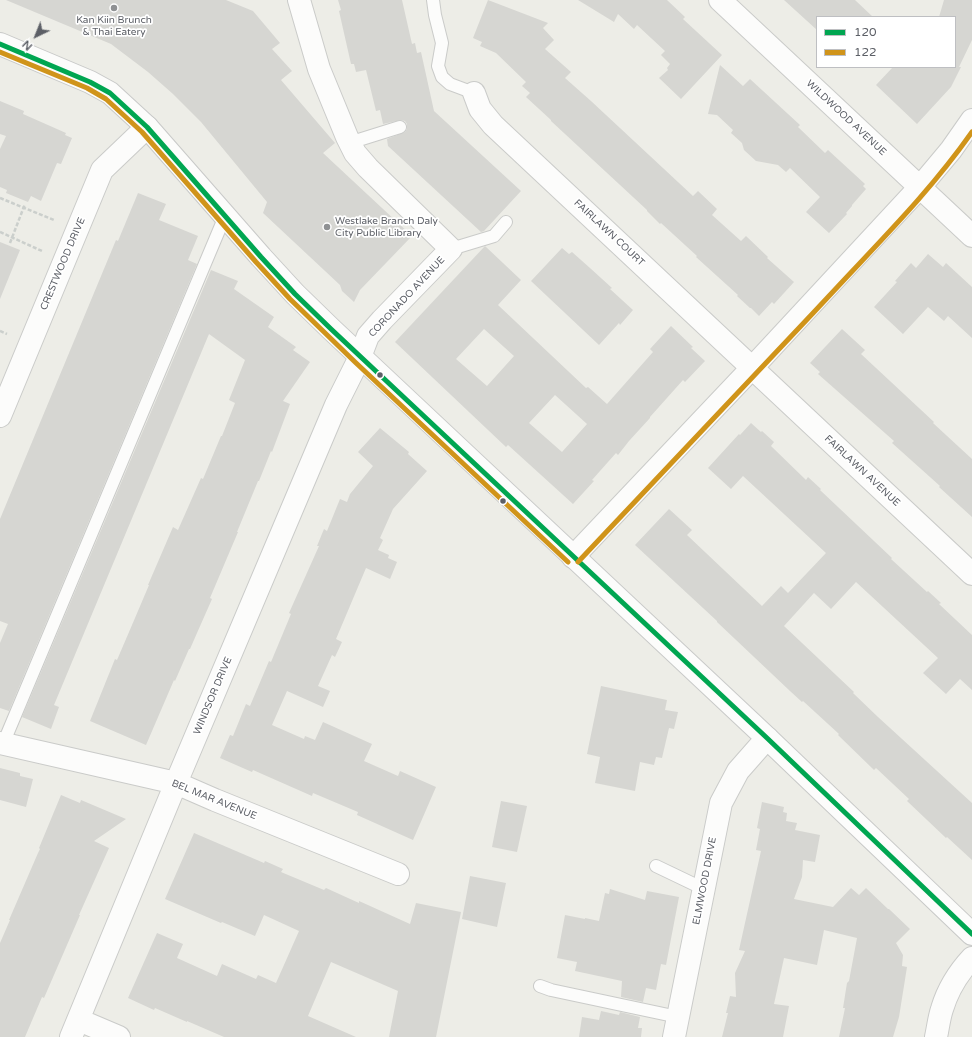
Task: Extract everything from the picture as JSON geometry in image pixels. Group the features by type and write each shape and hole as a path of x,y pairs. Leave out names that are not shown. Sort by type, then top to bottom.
{"street":[{"name":"CORONADO AVENUE","path":"299,0 319,69 349,143 355,153 368,168 451,249 368,336 360,357"},
{"name":"WILDWOOD AVENUE","path":"720,0 972,236"},
{"path":"0,44 90,82 110,93 147,127 295,294 360,357 767,738 972,934"},
{"name":"FAIRLAWN COURT","path":"474,93 480,109 493,125 752,368"},
{"path":"573,557 752,368 920,187 951,150 972,120"},
{"name":"CRESTWOOD DRIVE","path":"0,416 102,170 147,127"},
{"name":"WINDSOR DRIVE","path":"75,1028 176,783 336,405 360,357"},
{"name":"FAIRLAWN AVENUE","path":"752,368 972,574"},
{"name":"ELMWOOD DRIVE","path":"676,1027 721,803 738,771 767,738"},
{"name":"BEL MAR AVENUE","path":"2,743 176,783 398,874"},
{"path":"936,1037 942,1010 950,989 960,971 972,958"},
{"path":"75,1028 119,1037"}],"lane":[{"path":"434,0 435,15 442,43 438,66 442,77 450,84 474,93"},
{"path":"349,143 400,127"},
{"path":"2,743 225,216"},
{"path":"451,249 494,236 506,222"},
{"path":"656,866 704,888"},
{"path":"540,986 676,1027"}],"path":[{"path":"0,198 54,220"},
{"path":"10,243 26,204"},
{"path":"0,232 42,250"},
{"path":"0,331 6,334"}],"building":[{"path":"6,0 226,0 253,11 280,43 272,49 292,71 281,80 335,143 323,153 412,236 360,290 354,302 342,291 340,285 263,213 267,202 201,122 148,72 111,44"},
{"path":"338,0 402,0 412,44 415,43 417,53 421,52 434,111 521,191 484,231 481,232 388,146 387,139 405,132 407,129 407,124 405,121 401,120 383,124 380,110 376,111 366,70 356,72 354,64 351,64 339,11 341,10"},
{"path":"488,0 548,23 543,28 554,40 545,49 571,72 565,78 693,196 698,191 717,209 712,215 741,241 746,236 768,257 767,258 794,282 774,304 772,302 759,316 696,257 697,256 661,223 660,224 647,210 526,97 530,93 522,86 526,82 496,53 480,46 482,42 473,38"},
{"path":"578,0 667,0 685,17 683,19 722,55 681,99 659,78 668,70 667,68 670,64 661,55 665,51 637,25 634,29 618,14 614,22"},
{"path":"784,0 855,0 872,16 816,16 816,29"},
{"path":"944,0 972,0 972,40 951,87 917,124 876,85 892,68 956,68 956,16 939,16"},
{"path":"720,65 743,86 750,79 800,125 798,127 825,153 828,150 865,184 863,186 866,189 852,205 846,213 847,214 829,233 806,212 820,197 790,168 786,172 778,165 756,161 744,150 742,143 731,133 733,130 717,115 708,114"},
{"path":"0,101 24,111 23,114 66,133 65,135 72,138 61,164 57,163 41,201 31,196 28,202 6,193 7,190 0,187 0,149 6,136 0,134"},
{"path":"138,193 166,204 159,220 198,236 188,260 197,264 9,711 0,708 0,643 8,624 0,621 0,519 116,240 118,241"},
{"path":"0,242 20,250 0,299"},
{"path":"485,246 521,280 498,305 586,388 588,387 607,404 653,352 650,349 671,326 705,361 685,382 683,380 618,455 616,453 592,480 594,481 573,504 508,445 506,447 395,342","holes":["484,329 514,356 487,386 456,359","555,395 587,424 562,452 529,423"]},
{"path":"562,248 569,254 572,252 612,288 610,289 633,310 599,345 531,281"},
{"path":"928,254 943,267 946,263 972,287 972,338 948,316 944,321 928,307 903,334 874,307 897,282 895,281 911,263 916,268"},
{"path":"211,270 238,281 234,289 274,317 268,327 296,347 293,350 310,362 283,401 290,404 272,452 271,451 258,481 210,598 212,599 175,681 174,680 146,745 90,721 115,659 117,660 173,527 178,530 201,478 203,479 235,403 229,400 245,360 209,334 54,705 59,707 51,729 22,717"},
{"path":"842,329 865,350 861,354 972,459 972,517 892,443 894,441 818,374 820,372 810,363"},
{"path":"751,423 774,442 771,446 806,480 808,477 821,489 820,490 892,558 891,559 941,603 939,604 972,635 972,690 960,679 946,694 923,673 938,658 856,582 831,609 814,593 784,626 854,692 853,693 878,717 972,803 972,860 947,837 946,838 907,801 909,799 876,768 874,770 838,735 839,734 790,691 635,545 669,509 692,530 687,535 762,606 781,586 788,593 826,553 743,476 731,489 708,468"},
{"path":"380,428 409,452 408,454 427,471 393,509 380,538 383,540 378,550 389,555 388,558 397,562 390,579 366,568 336,639 342,642 335,657 332,655 318,686 330,691 323,707 287,691 272,725 304,739 305,736 315,740 323,722 372,744 364,761 398,776 400,771 436,787 413,840 357,815 358,812 313,793 312,796 253,770 252,772 220,758 230,735 233,736 246,704 250,706 269,661 271,662 291,614 289,613 319,546 317,546 324,529 327,531 340,499 347,502 350,494 373,466 358,452"},
{"path":"601,686 667,700 665,710 678,712 674,729 669,728 662,758 656,757 654,765 640,762 635,791 595,783 600,757 587,754"},
{"path":"0,768 20,773 20,776 33,779 26,807 0,800"},
{"path":"61,795 80,803 81,800 126,819 94,841 109,848 44,998 42,997 25,1037 0,1037 0,943"},
{"path":"501,801 527,806 517,852 492,847"},
{"path":"762,802 784,807 783,812 787,813 786,821 797,823 795,830 820,835 815,862 803,860 802,877 794,899 833,907 851,888 859,895 866,888 910,929 896,943 903,955 902,966 907,967 899,1017 893,1037 839,1037 845,1008 843,1008 847,983 849,981 857,938 824,930 817,965 784,958 774,1004 789,1006 783,1037 722,1037 728,1013 726,1013 730,996 736,997 735,973 745,951 739,950 761,851 756,850 760,829 757,828"},
{"path":"194,833 264,863 265,861 283,869 281,872 324,890 326,888 359,903 359,901 410,924 416,903 461,912 436,1037 389,1037 398,991 331,962 308,1016 356,1037 224,1037 155,1008 154,1010 128,998 157,933 183,944 177,958 217,976 222,964 256,979 258,975 276,983 299,931 264,915 255,936 165,899"},
{"path":"470,876 506,883 497,927 462,919"},
{"path":"610,889 645,900 647,891 679,897 666,965 661,964 656,990 646,988 643,1002 621,997 622,981 575,971 577,962 557,958 565,915 599,921 605,893 609,894"},
{"path":"601,1011 619,1015 620,1012 640,1017 638,1028 642,1028 641,1037 579,1037 582,1017 599,1020"}],"transit line":[{"name":"120","path":"0,44 90,82 110,93 147,127 295,294 767,738 972,934"},
{"name":"122","path":"0,52 87,88 106,99 142,132 290,299 568,562"},
{"name":"122","path":"578,562 903,217 939,175 972,132"}],"place":[{"name":"Kan Kiin Brunch & Thai Eatery","path":"114,8"},
{"name":"Westlake Branch Daly City Public Library","path":"327,227"}]}
